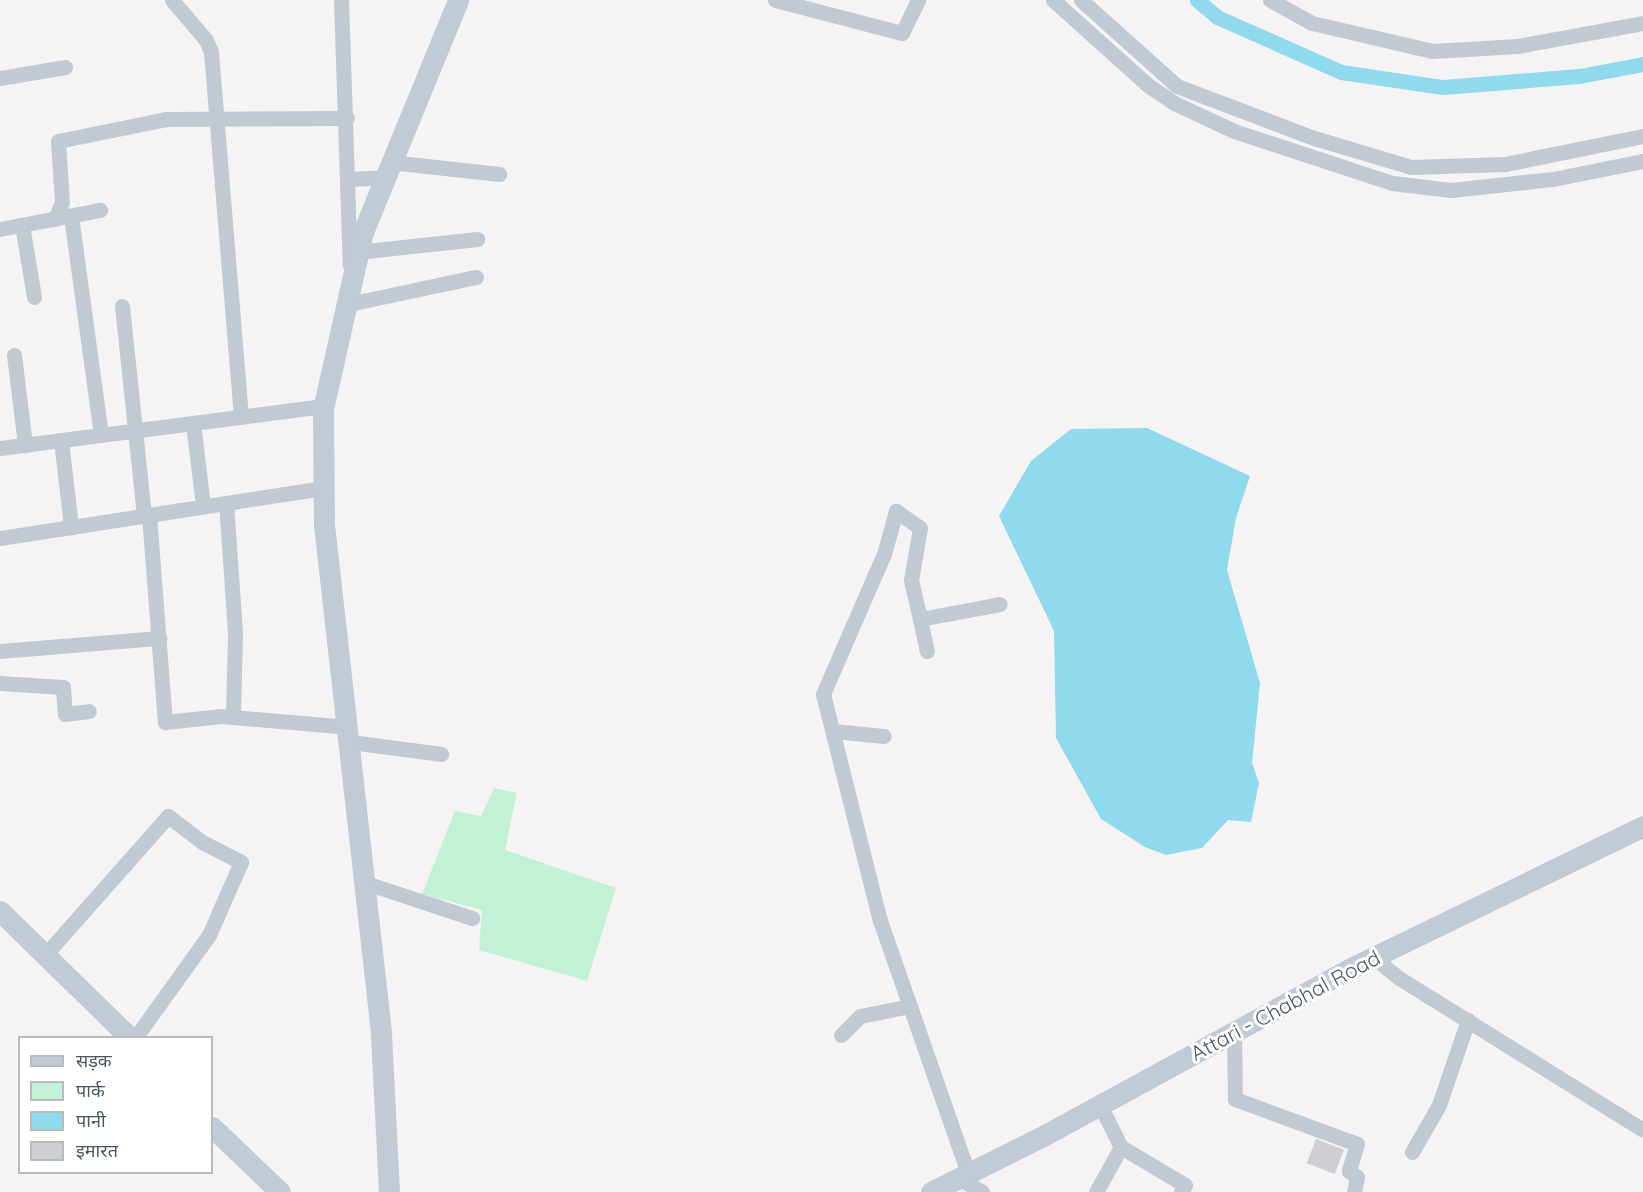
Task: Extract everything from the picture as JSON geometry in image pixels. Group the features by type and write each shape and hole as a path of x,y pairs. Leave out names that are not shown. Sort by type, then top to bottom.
{"street":[{"path":"172,0 206,40 219,118 241,417"},
{"path":"341,0 347,118 350,277"},
{"path":"389,1192 381,1032 323,488 323,406 357,252 387,170 458,0"},
{"path":"775,0 902,33 918,0"},
{"path":"1053,0 1149,86 1174,103 1234,131 1392,183 1451,190 1553,179 1643,160"},
{"path":"1081,0 1177,86 1314,138 1411,167 1505,164 1643,136"},
{"path":"1270,0 1312,22 1432,51 1518,46 1643,23"},
{"path":"0,78 65,68"},
{"path":"56,219 62,202 58,141 166,119 347,118"},
{"path":"348,179 387,170 499,174"},
{"path":"0,229 100,210"},
{"path":"71,216 101,435"},
{"path":"22,225 34,297"},
{"path":"357,252 477,239"},
{"path":"344,305 476,277"},
{"path":"122,306 135,430 147,515 165,722 232,717 350,735 441,754"},
{"path":"14,355 25,444"},
{"path":"0,448 323,406"},
{"path":"193,423 203,506"},
{"path":"60,440 71,527"},
{"path":"0,538 323,488"},
{"path":"226,503 235,633 232,717"},
{"path":"927,651 911,580 920,528 896,511 884,554 824,694 880,921 910,1006 964,1176 982,1192"},
{"path":"920,620 1000,604"},
{"path":"0,651 159,638"},
{"path":"0,683 63,687 65,714 89,711"},
{"path":"833,731 884,736"},
{"path":"45,955 168,816 202,842 241,862 208,935 136,1036"},
{"name":"Attari - Chabhal Road","path":"931,1192 1100,1105 1373,957 1643,826"},
{"path":"366,883 472,918"},
{"path":"0,911 128,1036"},
{"path":"1373,957 1643,1130"},
{"path":"841,1035 860,1016 910,1006"},
{"path":"1412,1152 1439,1105 1468,1020"},
{"path":"1234,1031 1235,1099 1357,1144 1349,1171 1357,1177 1354,1192"},
{"path":"1100,1105 1121,1147 1185,1185 1181,1192"},
{"path":"213,1128 280,1192"},
{"path":"1096,1192 1121,1147"}],"green space":[{"path":"494,788 517,793 505,850 616,888 587,981 479,950 482,910 422,894 455,811 481,816"}],"water":[{"path":"1147,428 1250,476 1236,518 1227,570 1260,683 1252,763 1259,783 1251,822 1228,820 1202,848 1166,855 1145,847 1101,819 1056,738 1054,631 999,516 1031,461 1071,429"}],"building":[{"path":"1316,1139 1344,1150 1335,1174 1307,1163"}],"waterway":[{"path":"1197,0 1217,17 1341,72 1443,87 1579,76 1643,64"}]}
